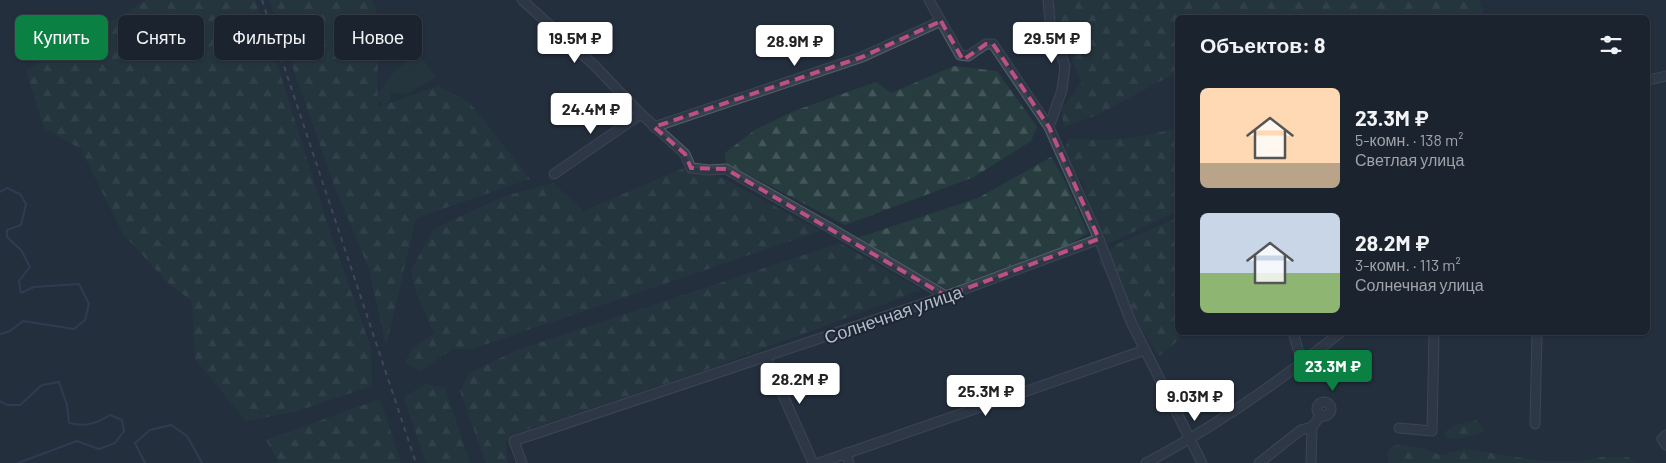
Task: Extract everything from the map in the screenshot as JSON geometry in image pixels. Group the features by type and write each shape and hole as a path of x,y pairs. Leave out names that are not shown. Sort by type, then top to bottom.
{"street":[{"path":"522,0 594,65 641,114 685,154 691,168 708,170 726,169 946,296"},
{"path":"929,0 960,55 968,56 986,44 993,44 1049,127 1099,239 1131,322 1202,463"},
{"path":"1048,0 1050,22 1065,66 1062,90 1049,127"},
{"path":"654,126 862,57 941,21"},
{"path":"1650,80 1666,76"},
{"path":"554,174 641,114"},
{"name":"Солнечная улица","path":"522,463 514,441 946,296 1099,239"},
{"path":"1294,335 1302,363"},
{"path":"1146,463 1191,439 1302,363 1338,335"},
{"path":"1399,428 1432,431 1434,335"},
{"path":"1535,424 1537,335"},
{"path":"819,463 1145,350"},
{"path":"766,357 813,463"},
{"path":"1311,463 1312,427 1321,414"},
{"path":"1259,463 1301,430 1312,427"},
{"path":"1666,435 1662,441 1666,445"},
{"path":"846,454 849,463"}],"highlighted area":[{"path":"941,21 963,60 986,44 993,44 1049,127 1099,239 946,296 726,169 691,168 685,154 654,127 862,57"}],"green space":[{"path":"147,0 255,0 260,15 214,15 214,60 276,60 330,232 371,348 372,386 294,412 246,421 195,359 192,301 170,285 123,234 81,149 44,128 26,70 43,60 108,60 108,23 118,17 118,60 204,60 204,15 121,15"},
{"path":"269,0 372,0 378,15 334,15 334,60 378,60 378,107 439,86 470,103 530,179 416,218 386,346 369,269 333,182 290,60 324,60 324,15 274,15"},
{"path":"1054,0 1479,0 1484,15 1175,15 1175,73 1097,115 1064,127 1061,109 1082,82 1054,22"},
{"path":"422,59 436,77 407,94 391,93 390,101 384,104 378,101 377,95 394,72 404,63 404,60"},
{"path":"954,66 997,71 1037,127 1031,141 974,177 845,225 726,163 725,153 756,129 794,111 876,82 891,93"},
{"path":"1175,128 1175,212 1108,244 1089,204 1083,183 1068,161 1065,150 1068,139 1123,139"},
{"path":"1051,157 1065,181 1088,233 1070,244 947,289 857,238 978,198"},
{"path":"684,168 723,178 820,231 472,349 452,349 421,371 405,363 411,350 434,333 416,292 411,270 434,229 502,197 553,183 583,211"},
{"path":"1175,219 1175,335 1181,335 1175,343 1159,356 1098,261 1117,244"},
{"path":"840,243 921,290 692,375 520,432 505,442 508,463 486,463 460,391 469,373 517,350"},
{"path":"425,384 445,388 470,463 426,463 404,398"},
{"path":"380,399 401,463 279,463 266,440"},
{"path":"1476,420 1485,431 1460,438 1445,436 1446,431 1455,425"},
{"path":"1400,444 1421,448 1441,455 1465,449 1542,461 1581,461 1602,457 1628,457 1636,463 1389,463 1387,453 1392,447"}],"waterway":[{"path":"0,192 7,188 20,194 26,204 21,225 7,230 7,237 21,250 30,267 19,281 21,293 34,287 79,284 89,304 85,320 74,329 23,321 10,331 0,334"},
{"path":"0,401 7,405 20,405 42,385 59,382 67,405 69,423 90,424 110,415 122,420 124,431 115,443 99,449 77,441 18,463"},
{"path":"145,463 135,443 150,430 171,425 187,436 202,463"}],"railway":[{"path":"262,0 416,463"}]}
